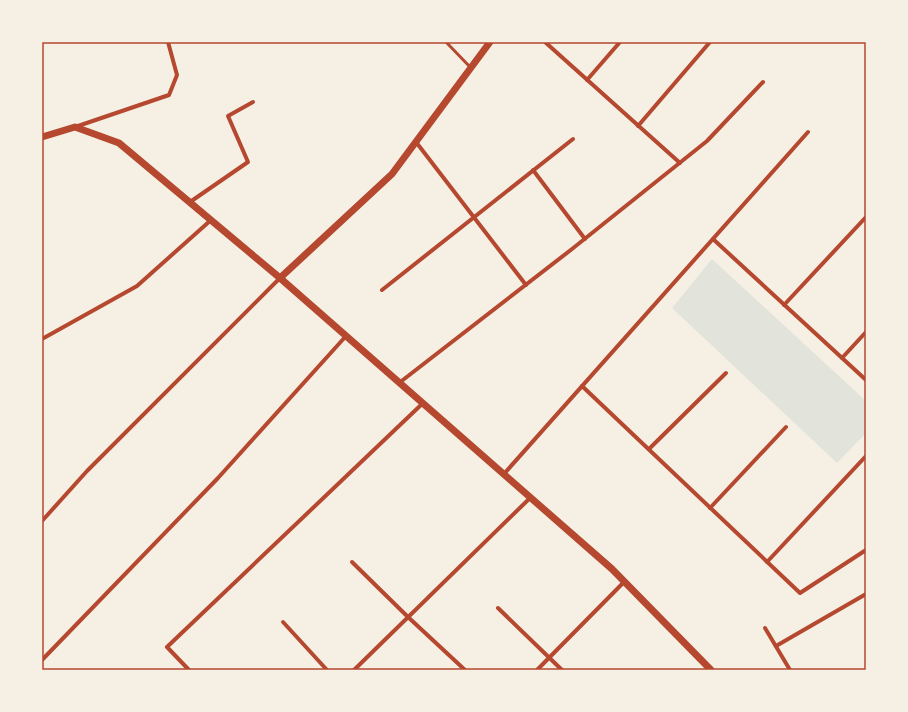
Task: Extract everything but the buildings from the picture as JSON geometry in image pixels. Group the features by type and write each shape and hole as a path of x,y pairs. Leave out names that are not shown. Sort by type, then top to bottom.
{"street":[{"path":"42,137 169,95 177,75 168,42"},
{"path":"42,521 87,471 280,278 392,174 490,42"},
{"path":"545,42 680,163"},
{"path":"587,80 620,42"},
{"path":"638,126 710,42"},
{"path":"399,383 585,239 707,141 763,82"},
{"path":"190,202 248,162 228,116 253,102"},
{"path":"75,127 119,143 280,278 612,570 710,670"},
{"path":"503,475 808,132"},
{"path":"382,290 573,139"},
{"path":"416,142 526,285"},
{"path":"534,170 585,239"},
{"path":"784,305 866,217"},
{"path":"42,339 137,286 211,220"},
{"path":"713,238 866,380"},
{"path":"842,358 866,332"},
{"path":"42,660 218,478 346,336"},
{"path":"649,449 726,373"},
{"path":"582,386 800,593 866,550"},
{"path":"189,670 167,648 422,404"},
{"path":"710,508 786,426"},
{"path":"767,562 866,456"},
{"path":"354,670 530,498"},
{"path":"352,562 408,618 465,670"},
{"path":"537,670 624,582"},
{"path":"776,646 866,594"},
{"path":"498,608 562,670"},
{"path":"283,622 327,670"},
{"path":"765,628 790,670"}],"lane":[{"path":"446,42 471,68"}],"shaded area":[{"path":"712,259 866,401 866,433 837,463 672,308"}]}
